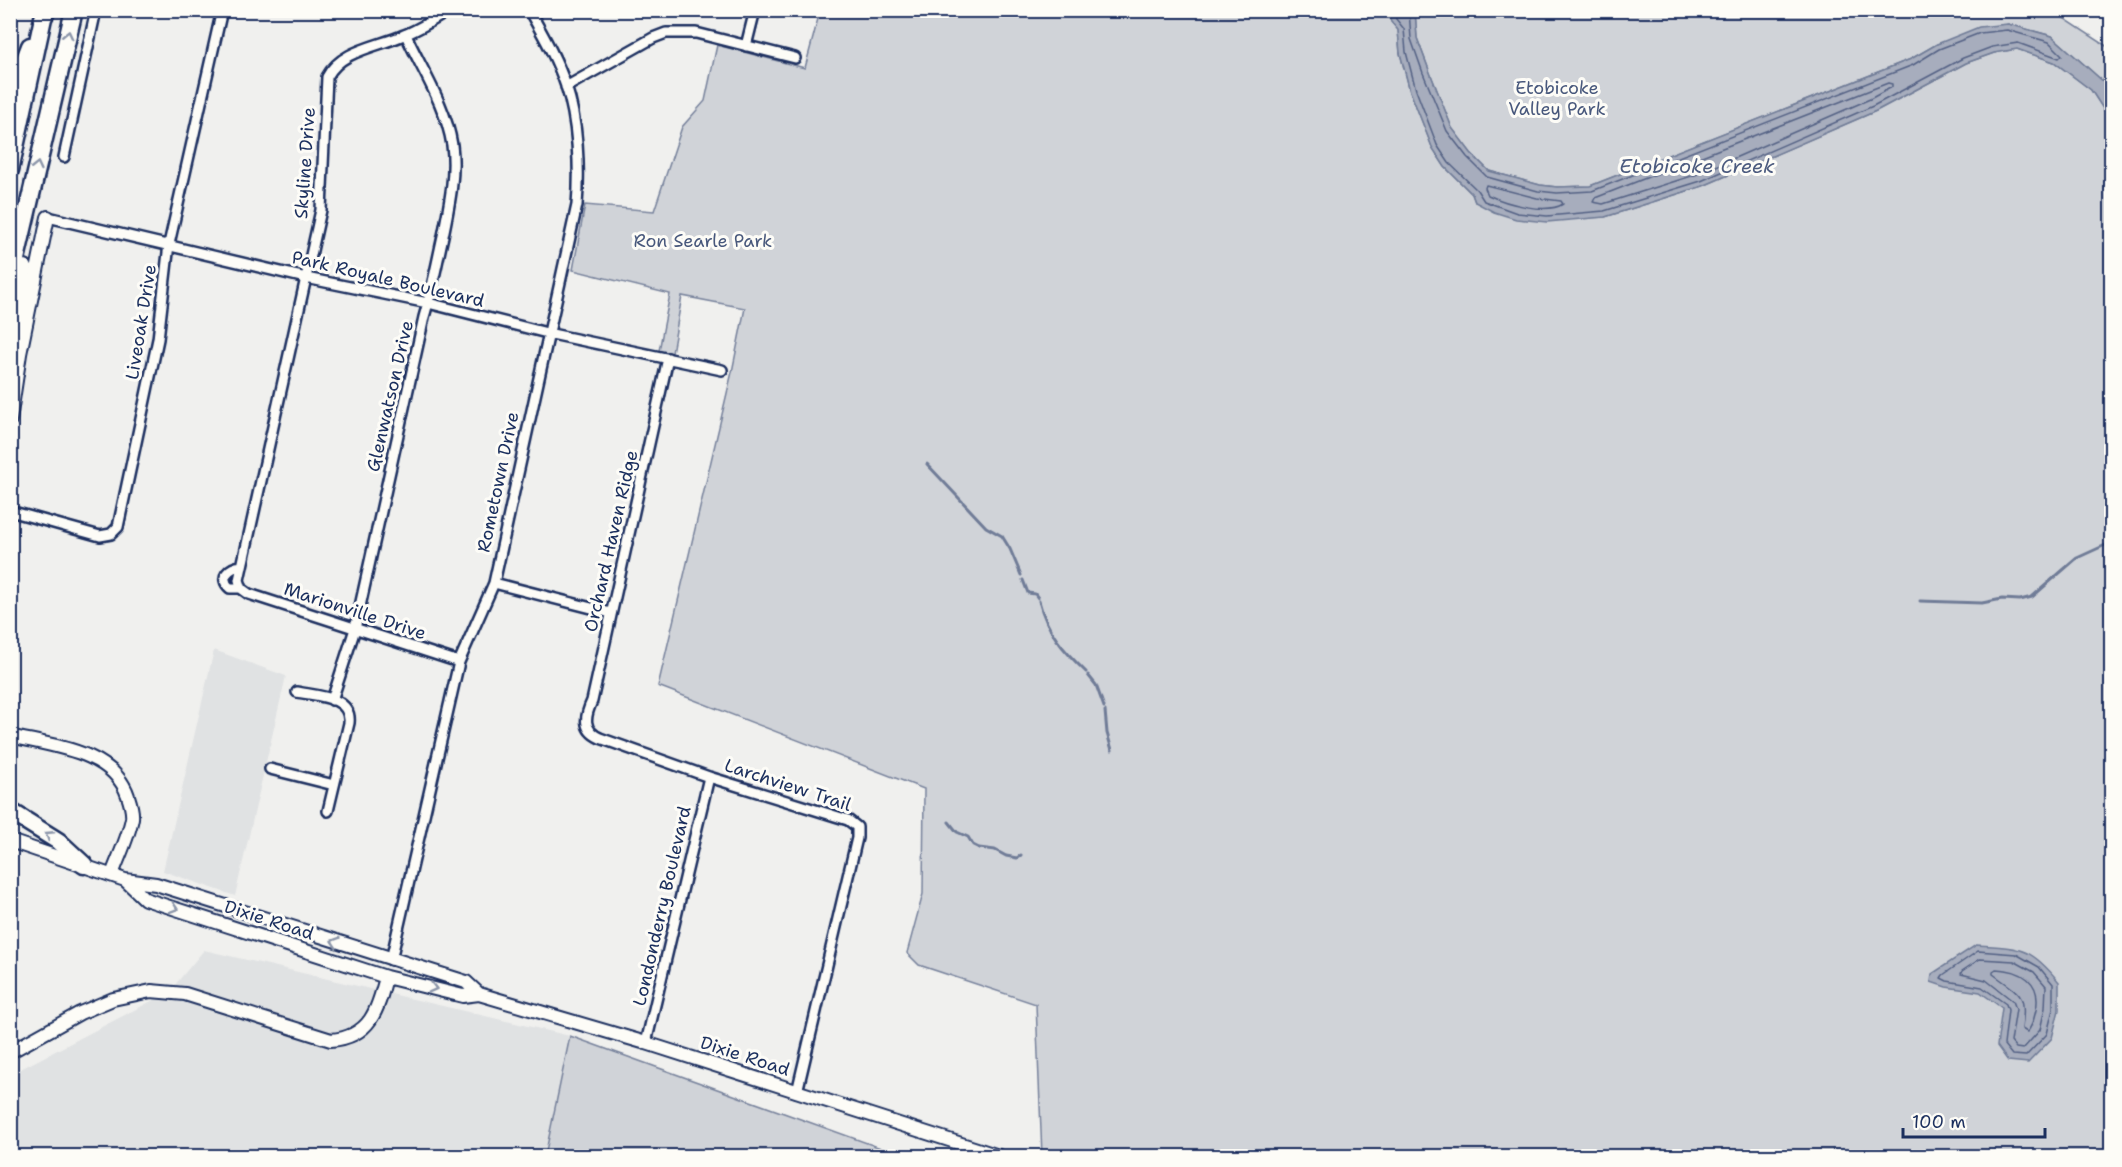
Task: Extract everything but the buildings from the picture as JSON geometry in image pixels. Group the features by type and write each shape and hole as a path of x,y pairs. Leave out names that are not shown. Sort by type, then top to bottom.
{"highway":[{"path":"10,285 74,10"},
{"path":"10,98 45,14"},
{"path":"10,170 45,14"},
{"path":"10,341 24,275 28,206"},
{"path":"10,811 58,841 84,865"}],"main road":[{"path":"10,420 20,354 48,217"},
{"path":"10,736 92,756 117,774 126,788 132,818 112,875"},
{"name":"Dixie Road","path":"10,841 124,880 156,884 466,982 479,994"},
{"name":"Dixie Road","path":"124,880 144,898 387,977 463,996 479,994 646,1043 999,1156"},
{"path":"10,1052 80,1013 113,999 151,991 185,994 331,1040 345,1039 365,1027 372,1017 379,1004 387,977"}],"street":[{"path":"64,157 96,10"},
{"name":"Liveoak Drive","path":"10,511 100,536 111,534 118,527 158,339 169,244 222,10"},
{"name":"Skyline Drive","path":"242,566 233,568 224,578 230,588 241,588 239,580 321,210 327,77 333,65 346,56 406,35 450,10"},
{"name":"Rometown Drive","path":"391,960 459,662 494,583 547,333 577,206 577,149 566,87 550,48 529,10"},
{"path":"746,46 755,10"},
{"path":"566,87 666,33 696,33 795,58"},
{"name":"Glenwatson Drive","path":"332,700 355,629 452,192 452,145 440,107 406,35"},
{"name":"Park Royale Boulevard","path":"48,217 306,278 428,303 547,333 723,370"},
{"name":"Orchard Haven Ridge","path":"589,730 586,725 586,715 592,701 668,358"},
{"path":"494,583 611,613"},
{"name":"Marionville Drive","path":"241,588 252,595 459,662"},
{"path":"297,692 332,700 345,706 350,718 328,811"},
{"name":"Larchview Trail","path":"589,730 600,738 709,777 855,824 858,830 857,838 797,1092"},
{"path":"270,769 334,784"},
{"name":"Londonderry Boulevard","path":"646,1043 709,777"}],"shaded area":[{"path":"214,650 286,676 235,896 163,871"},
{"path":"204,950 570,1036 545,1156 11,1156 11,1074 169,992"}],"green space":[{"name":"Ron Searle Park","path":"820,11 1388,11 1391,22 1398,30 1400,53 1410,91 1432,147 1445,167 1472,194 1475,202 1578,218 1605,217 1703,186 1876,111 1966,63 1994,53 2017,49 2054,62 2091,90 2111,121 2111,1156 1042,1156 1036,1004 919,965 907,953 923,894 924,789 658,686 745,308 682,296 672,353 659,351 670,294 573,270 585,205 654,211 682,127 705,101 717,45 805,68"},
{"name":"Etobicoke Valley Park","path":"1415,11 2053,11 2111,49 2111,92 2106,84 2052,36 2008,24 1937,44 1911,59 1590,186 1557,187 1540,185 1489,171 1471,153 1452,128 1429,70 1417,38"},
{"path":"570,1036 881,1148 884,1156 545,1156"}],"water":[{"name":"Etobicoke Creek","path":"1388,11 1415,11 1417,38 1429,70 1452,128 1471,153 1489,171 1540,185 1590,186 1911,59 1937,44 1979,27 2008,24 2052,36 2106,84 2111,92 2111,121 2091,90 2054,62 2017,49 1994,53 1966,63 1876,111 1703,186 1605,217 1547,222 1516,219 1494,212 1475,202 1472,194 1445,167 1432,147 1410,91 1400,53 1398,30 1391,22"},
{"path":"1976,945 2003,947 2032,955 2059,982 2059,1010 2052,1038 2028,1063 2008,1061 1997,1046 2002,1008 1980,992 1946,987 1931,982 1932,974"}],"waterway":[{"path":"927,464 986,527 1002,536 1021,575"},
{"path":"1920,601 1982,603 2032,597 2077,558 2112,542"},
{"path":"1023,580 1028,593 1035,594 1038,598"},
{"path":"1039,601 1051,631 1086,672"},
{"path":"1088,675 1096,685 1104,707"},
{"path":"1105,711 1107,733 1112,750"},
{"path":"949,822 957,832 968,837 973,845 979,848 995,850 1006,856 1017,858 1021,855"}]}
